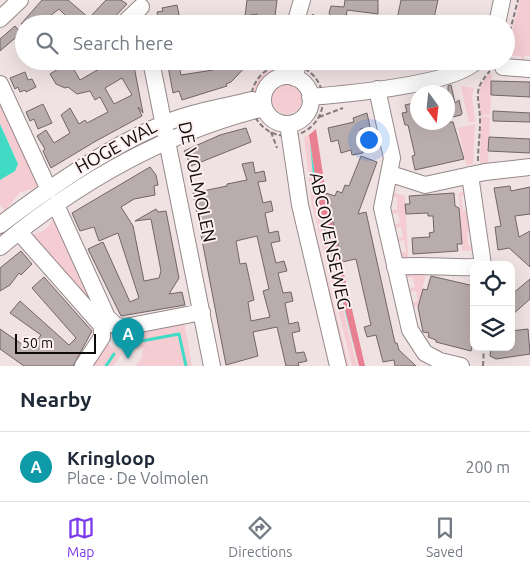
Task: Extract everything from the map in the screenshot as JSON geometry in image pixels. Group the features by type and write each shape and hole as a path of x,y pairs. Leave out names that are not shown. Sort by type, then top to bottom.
{"street":[{"path":"0,18 20,0"},
{"path":"298,15 302,0"},
{"path":"301,15 302,0"},
{"path":"499,15 502,0"},
{"path":"130,15 140,3"},
{"path":"515,68 530,68"},
{"name":"DE VOLMOLEN","path":"153,70 212,366"},
{"path":"310,97 378,89 441,78 462,70"},
{"path":"289,72 308,89 310,97 310,105 302,118 288,124 273,120 264,102 270,83 289,72"},
{"path":"0,84 49,190"},
{"path":"378,89 392,158 390,174 383,194 382,208 410,330 419,347 432,358 461,366"},
{"name":"HOGE WAL","path":"3,219 97,159 164,124 205,110 264,102"},
{"name":"HOGE WAL","path":"0,248 19,232 106,173 168,140 264,102"},
{"name":"ABCOVENSEWEG","path":"288,124 300,205 338,366"},
{"path":"390,174 425,185 474,174 530,167"},
{"path":"474,174 484,232 483,261"},
{"path":"56,206 105,323 102,337 83,366"},
{"path":"19,232 105,323 120,327 202,312"},
{"path":"395,267 420,264 440,268 470,266"}],"path":[{"path":"514,15 518,0"},
{"path":"474,174 480,121 476,95 479,84 495,70"},
{"path":"483,366 484,351"}],"shaded area":[{"path":"520,0 530,0 530,56 524,56 524,64 521,64 521,56 515,56 515,20"},
{"path":"279,70 254,95 256,84 262,75"},
{"path":"489,74 492,74 490,115 481,115 479,93 482,84"},
{"path":"287,84 293,85 301,93 301,105 293,113 287,114 281,113 273,105 272,99 273,93 281,85"},
{"path":"461,86 474,88 472,97 475,121 469,123"},
{"path":"0,92 42,184 36,188 20,192 5,211 0,205 0,180 15,171 17,161 0,124"},
{"path":"481,116 490,117 488,163 480,164"},
{"path":"0,124 18,164 15,171 0,180"},
{"path":"475,124 473,164 466,165 458,128"},
{"path":"316,129 327,200 365,366 359,366 320,209 309,135"},
{"path":"309,135 314,187 357,366 352,366 312,204 304,137"},
{"path":"300,139 308,199 349,366 345,366 306,210 298,140"},
{"path":"310,143 320,209 359,366 314,187"},
{"path":"469,191 470,194 461,196 463,211 472,209 476,231 467,233 469,247 478,246 479,250 462,251 459,193"},
{"path":"392,192 405,196 408,258 401,260 399,253 406,251 404,240 397,242 396,239 403,237 401,227 394,228 393,225 400,223 398,213 390,214 390,211 397,209 397,198 390,196"},
{"path":"54,216 115,332 110,335 29,234 45,230"},
{"path":"404,274 426,274 418,306 412,307 411,303 418,301 416,291 408,292 408,289 415,287 412,277 405,278"},
{"path":"184,322 192,366 136,366 142,357 143,348 127,351 123,331"},
{"path":"105,342 122,354 113,366 91,366"}],"building":[{"path":"42,0 68,0 86,15 65,15 59,9 51,15 29,15"},
{"path":"106,0 121,0 127,4 117,15 92,15"},
{"path":"247,0 277,0 275,15 245,15"},
{"path":"345,0 378,0 378,14 347,10 346,15 330,15 329,13 331,6 344,7"},
{"path":"401,0 438,0 435,15 398,15"},
{"path":"177,5 179,15 158,15 157,12 163,11 162,8"},
{"path":"15,26 15,38 0,51 0,39"},
{"path":"56,70 74,70 80,80 97,70 135,70 143,113 138,107 142,116 51,168 43,151 45,149 37,136 46,130 54,143 70,133 61,115 70,108 79,124 85,120 87,123 108,112 100,97 95,100 90,91 77,94 68,87 65,88 56,84 50,74","holes":["122,78 132,95 114,104 105,88"]},
{"path":"169,70 180,70 181,75 213,70 242,70 231,82 226,84 227,86 182,100 179,91 173,93"},
{"path":"25,72 28,80 32,79 36,87 26,92 25,90 20,92 18,87 15,89 10,78"},
{"path":"491,81 530,82 530,97 491,95"},
{"path":"459,100 462,113 455,116 455,103"},
{"path":"43,104 52,123 38,129 34,119 30,121 26,112"},
{"path":"410,104 410,130 455,129 464,159 415,170 412,156 415,155 408,125 405,125 402,113 407,112 405,105"},
{"path":"493,111 530,113 530,122 493,121"},
{"path":"367,113 370,127 360,129 362,137 359,138 363,153 352,155 351,150 341,153 338,140 331,142 328,128 354,122 353,118"},
{"path":"246,128 251,142 191,166 184,151 220,135"},
{"path":"489,137 530,139 530,153 488,151"},
{"path":"361,156 377,162 358,214 366,212 395,343 397,343 399,350 416,366 395,366 394,360 383,362 376,335 367,337 364,327 371,325 356,259 342,262 326,193 335,196 337,191 342,193 345,185 349,186"},
{"path":"253,162 255,173 264,171 266,181 258,182 263,203 271,201 273,211 265,213 269,233 278,231 280,241 271,243 276,263 284,261 287,271 278,273 283,293 291,292 293,301 285,303 289,324 298,322 300,331 292,333 296,353 304,352 307,361 298,363 299,366 286,366 277,327 253,332 258,356 226,365 193,193 247,180 242,164","holes":["257,236 269,289 263,291 270,317 251,321 248,302 254,300 246,263 240,264 236,241"]},
{"path":"150,167 156,175 158,185 154,186 155,195 134,199 121,207 133,226 144,281 159,278 161,271 151,219 135,221 156,209 158,212 166,211 179,278 169,294 182,292 185,305 121,316 88,249 103,242 130,302 139,298 118,233 99,241 94,227 80,231 72,213"},
{"path":"510,186 511,191 530,187 530,214 515,216 519,237 530,231 530,267 509,248 498,250 495,227 501,226 494,188"},
{"path":"454,193 455,206 459,208 462,244 457,244 458,251 413,254 412,238 430,237 429,233 434,232 433,216 428,216 428,213 406,214 405,204 410,204 409,196"},
{"path":"21,251 32,264 21,275 19,273 10,285 0,291 0,268"},
{"path":"431,276 470,285 470,351 436,342 436,340 428,337 429,333 423,332 418,307 423,289 427,290"},
{"path":"44,277 92,331 73,366 24,366 0,349 0,329 26,347 33,346 41,335 10,313 20,301 69,345 76,338 32,288"},
{"path":"530,279 530,299 515,312 515,306 515,292"},
{"path":"528,329 530,354 496,359 490,356 491,351 515,351 515,331"}],"waterway":[{"path":"131,343 179,334 186,366"},
{"path":"106,366 114,354"}],"place":[{"name":"Kringloop","path":"128,359"}]}
